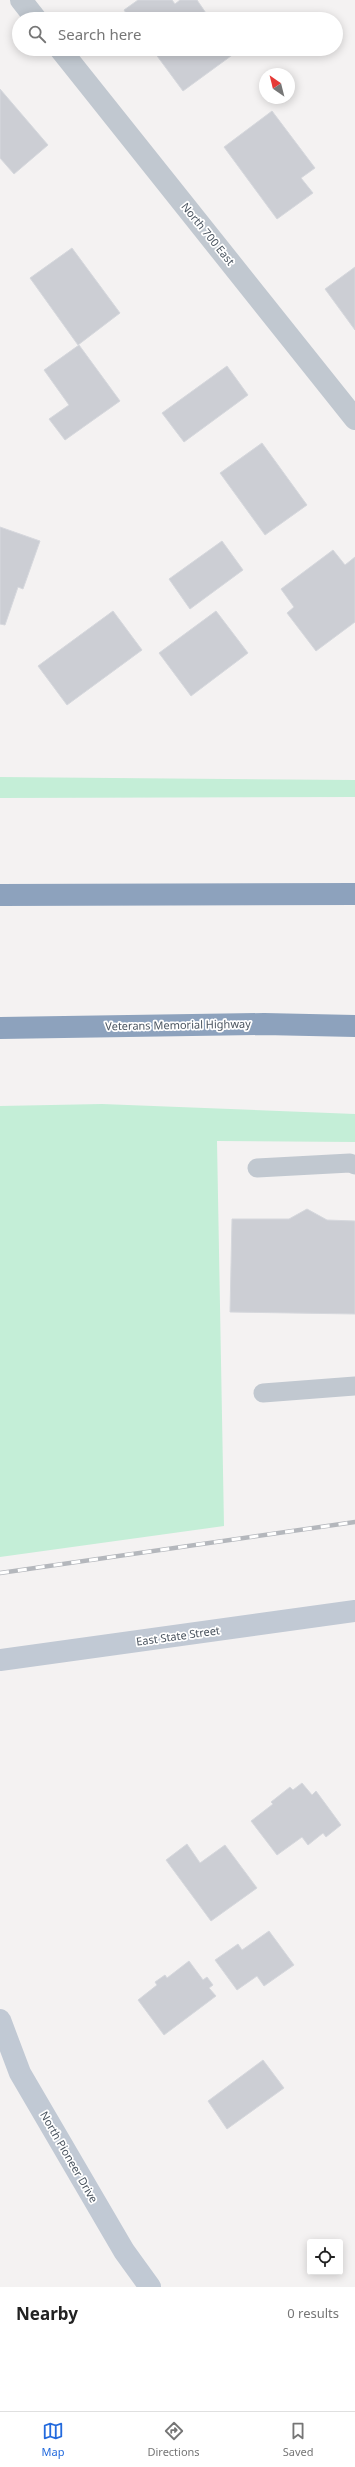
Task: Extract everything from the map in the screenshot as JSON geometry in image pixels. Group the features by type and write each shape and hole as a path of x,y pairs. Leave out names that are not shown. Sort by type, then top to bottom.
{"highway":[{"path":"0,895 355,894"},
{"name":"Veterans Memorial Highway","path":"0,1028 264,1024 355,1026"}],"main road":[{"name":"East State Street","path":"0,1660 355,1611"},
{"name":"North Pioneer Drive","path":"0,2020 20,2073 124,2251 150,2287"}],"street":[{"path":"21,0 30,12"},
{"name":"North 700 East","path":"66,56 355,419"}],"lane":[{"path":"257,1168 350,1163 355,1165"},
{"path":"263,1393 355,1386"}],"green space":[{"path":"0,777 355,780 355,797 0,798"},
{"path":"102,1104 355,1114 355,1142 217,1141 224,1526 0,1557 0,1106"}],"building":[{"path":"138,0 172,0 175,4 180,0 197,0 205,12 125,12 124,10"},
{"path":"157,56 231,56 183,91"},
{"path":"0,89 48,145 14,174 0,158"},
{"path":"272,111 315,168 301,178 313,193 277,219 224,147"},
{"path":"72,248 120,313 78,345 30,278"},
{"path":"355,267 355,330 325,289"},
{"path":"79,345 120,401 65,440 49,419 69,405 44,370"},
{"path":"227,366 248,395 184,442 162,413"},
{"path":"262,443 307,505 265,535 220,473"},
{"path":"0,527 40,541 23,589 18,587 5,625 0,624"},
{"path":"222,541 243,570 190,609 169,579"},
{"path":"333,550 345,565 355,557 355,622 316,651 287,613 294,607 281,589"},
{"path":"113,611 142,650 67,705 38,666"},
{"path":"216,611 248,653 191,696 159,653"},
{"path":"307,1209 327,1220 355,1221 355,1314 230,1312 232,1219 289,1219"},
{"path":"302,1783 312,1795 316,1791 341,1825 326,1837 323,1833 308,1845 302,1837 277,1855 251,1821 273,1804 271,1802 290,1787 293,1790"},
{"path":"187,1844 200,1863 225,1845 257,1888 211,1921 166,1860"},
{"path":"269,1931 294,1965 264,1986 257,1976 237,1990 215,1960 238,1944 242,1950"},
{"path":"189,1961 203,1980 207,1977 213,1985 209,1988 216,1996 164,2035 138,2000 157,1985 155,1982 165,1975 167,1978"},
{"path":"263,2060 284,2088 227,2129 208,2101"}],"railway":[{"path":"0,1573 355,1522"}]}
